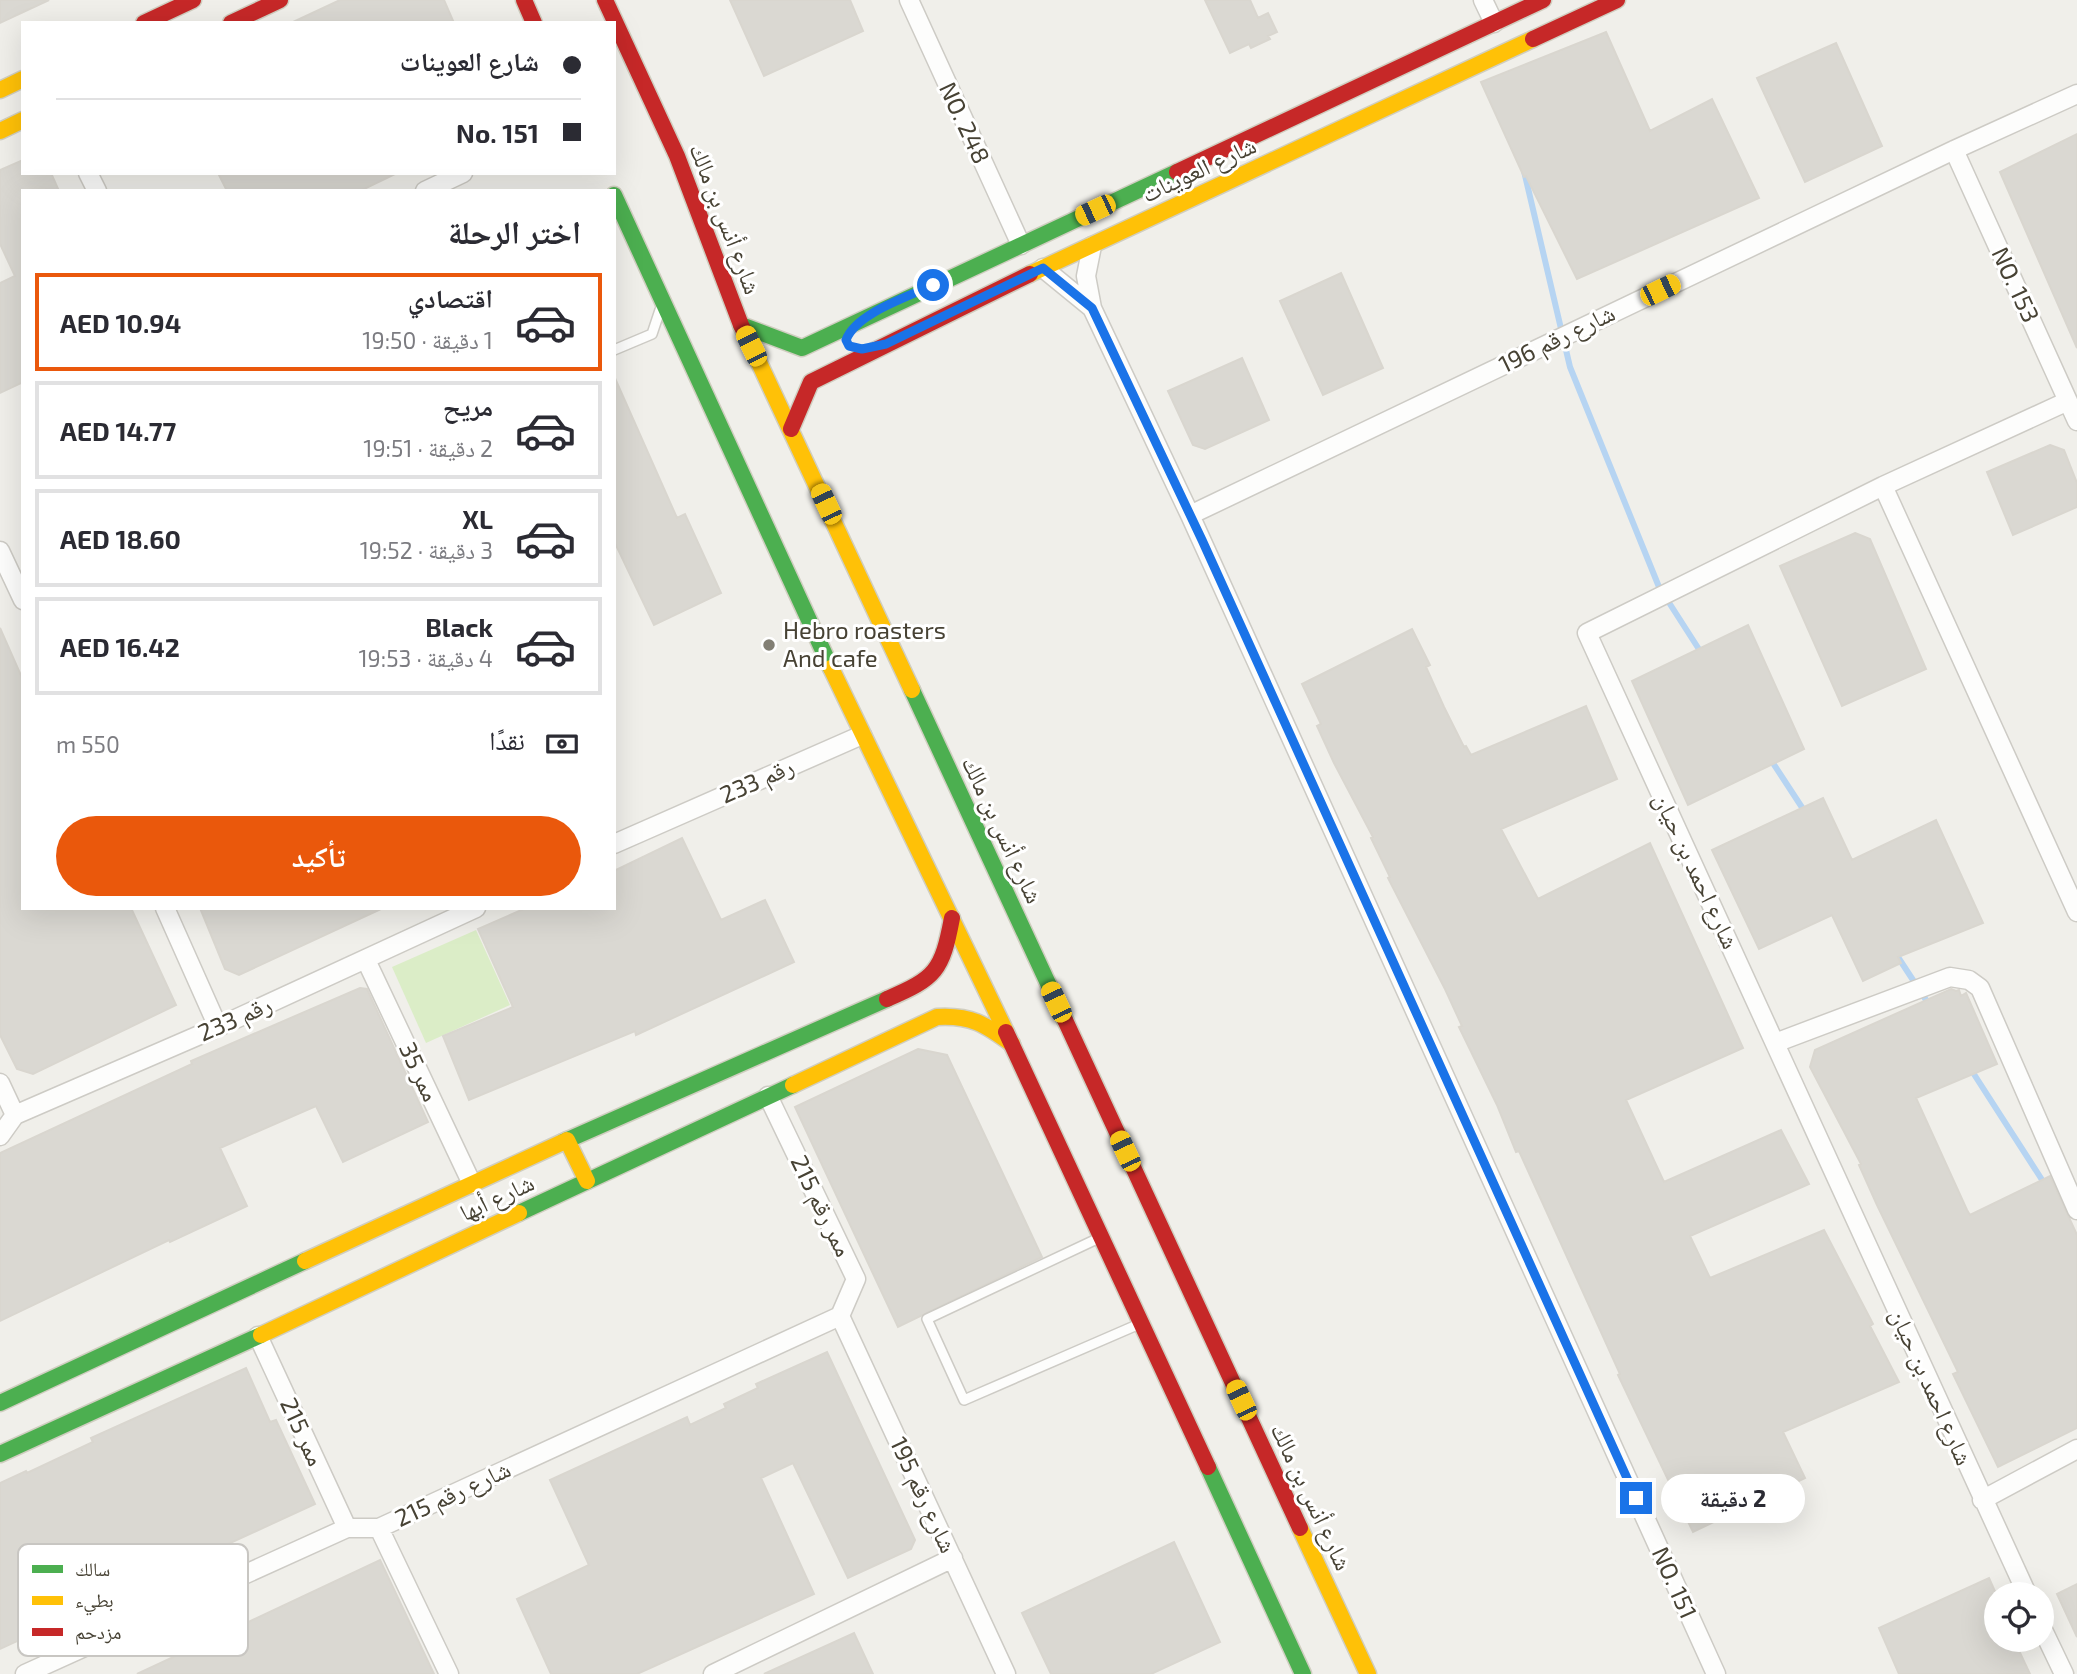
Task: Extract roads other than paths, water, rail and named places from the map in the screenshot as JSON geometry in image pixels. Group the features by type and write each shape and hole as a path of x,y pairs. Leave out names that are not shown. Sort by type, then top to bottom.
{"street":[{"path":"148,21 193,0"},
{"path":"235,21 279,0"},
{"path":"524,0 533,21"},
{"name":"شارع أنس بن مالك","path":"605,0 615,21"},
{"name":"NO. 248","path":"909,0 1021,245"},
{"path":"1483,0 1493,23"},
{"name":"شارع العوينات","path":"741,325 802,348 1543,0"},
{"name":"شارع العوينات","path":"791,429 811,382 1043,268 1616,0"},
{"name":"شارع أنس بن مالك","path":"616,24 677,156 741,325 1368,1674"},
{"path":"0,89 21,80"},
{"name":"شارع رقم 196","path":"1190,514 2077,94"},
{"path":"0,131 21,121"},
{"name":"NO. 153","path":"1954,150 2077,421"},
{"path":"429,189 459,175"},
{"path":"616,198 862,734 953,918 1303,1674"},
{"name":"NO. 151","path":"1092,246 1086,276 1092,308 1190,514 1716,1674"},
{"name":"NO. 151","path":"1043,268 1092,308"},
{"path":"867,316 848,333 846,340 849,346 862,349 886,344"},
{"name":"شارع احمد بن حيان","path":"2020,1582 1587,633 1883,486 2068,401"},
{"path":"1883,486 2077,912"},
{"path":"0,551 21,596"},
{"name":"رقم 233","path":"616,843 862,734"},
{"path":"166,910 218,1027"},
{"name":"رقم 233","path":"15,1115 218,1027 472,910"},
{"name":"شارع أبها","path":"0,1454 768,1096 898,1013 919,985 934,974 944,958 953,918"},
{"name":"ممر 35","path":"366,960 472,1184"},
{"path":"1775,1043 1950,977 1969,980 1980,988 2077,1210"},
{"name":"شارع أبها","path":"0,1403 567,1140 898,1013 937,1017 956,1015 978,1019 1012,1044"},
{"path":"0,1083 15,1115 0,1136"},
{"name":"ممر رقم 215","path":"768,1096 856,1279 840,1316"},
{"path":"567,1140 587,1181"},
{"name":"شارع رقم 215","path":"248,1573 347,1528 379,1528 840,1316"},
{"name":"شارع رقم 195","path":"840,1316 1006,1674"},
{"name":"ممر 215","path":"258,1336 347,1528"},
{"path":"1982,1500 2077,1449"},
{"path":"379,1528 449,1674"},
{"path":"713,1674 746,1667 953,1558"},
{"path":"2053,1652 2064,1674"},
{"name":"شارع رقم 215","path":"25,1674 65,1656"}],"lane":[{"path":"616,349 652,334 663,302"},
{"path":"1101,1237 927,1319 964,1400 1141,1323"}],"waterway":[{"path":"1524,171 1570,367 1659,587 1702,654"},
{"path":"1769,757 1805,812"},
{"path":"1894,951 1930,1006"},
{"path":"1970,1068 2046,1186"}],"place":[{"name":"Hebro roasters And cafe","path":"769,645"}]}
